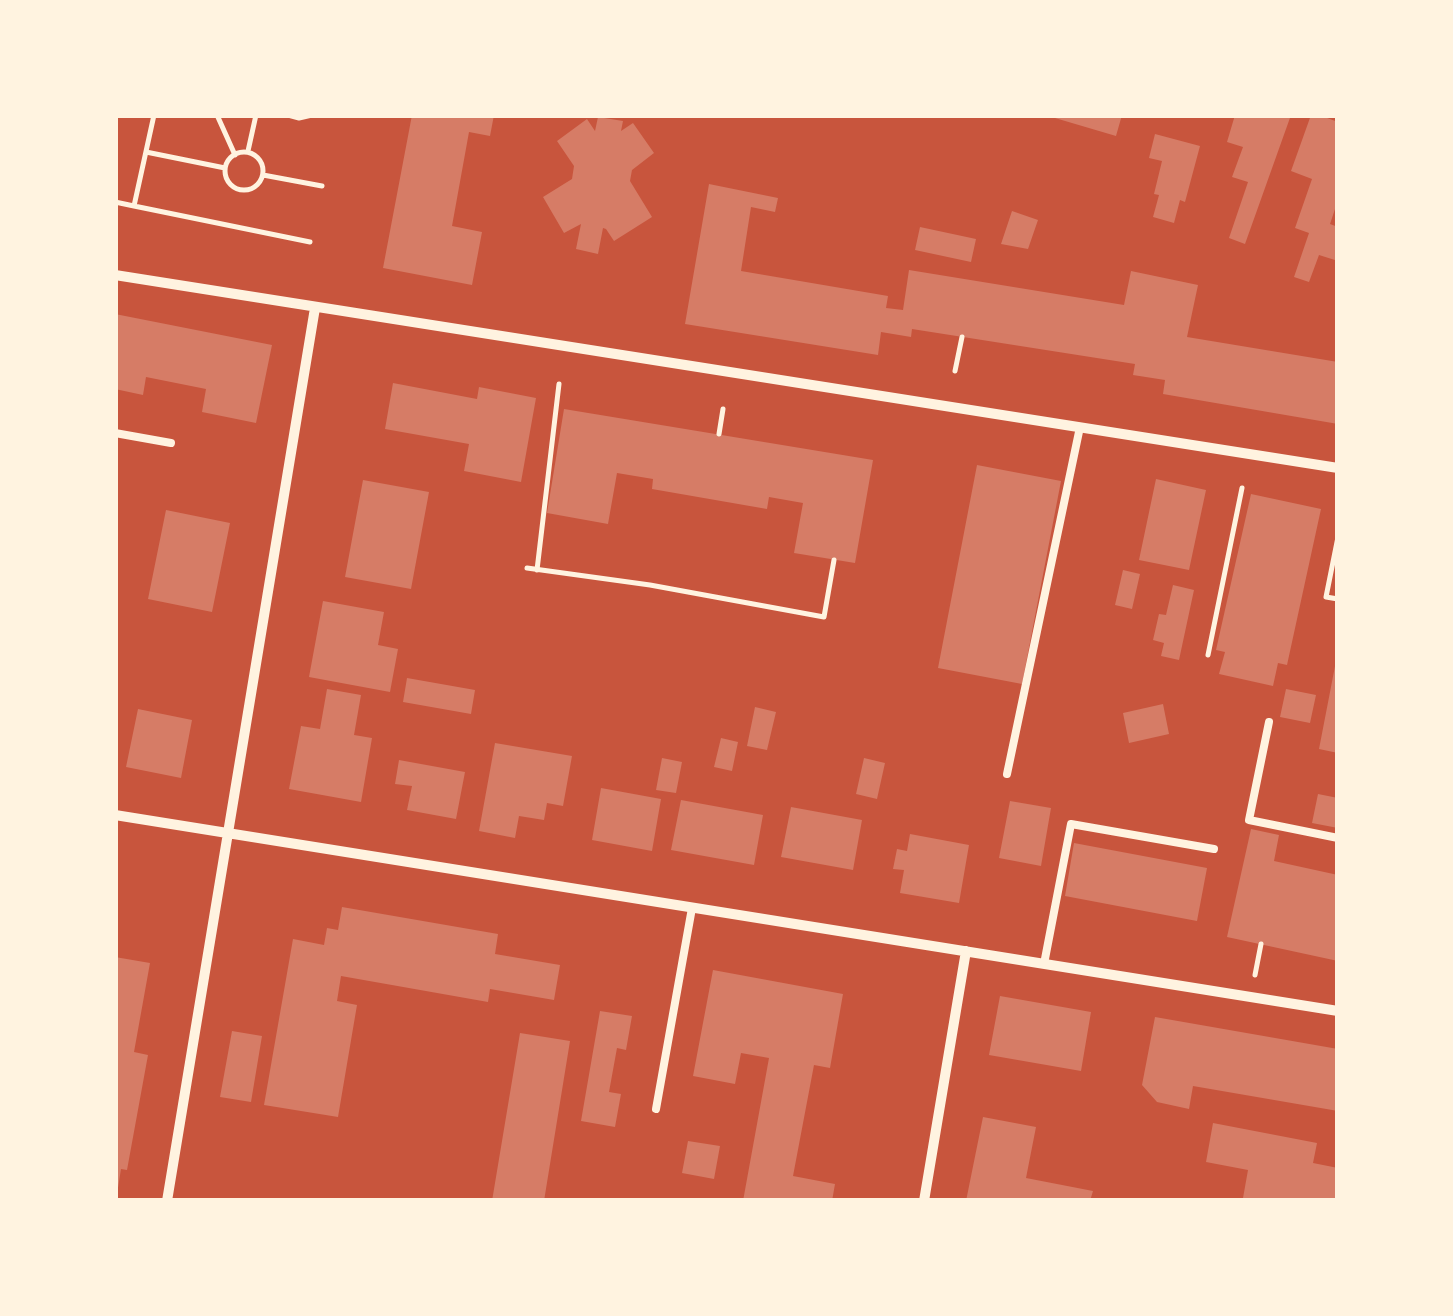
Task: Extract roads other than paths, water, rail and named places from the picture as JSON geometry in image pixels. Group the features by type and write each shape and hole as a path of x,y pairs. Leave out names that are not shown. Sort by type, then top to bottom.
{"street":[{"path":"115,274 1338,468"},
{"path":"168,1201 314,308"},
{"path":"115,815 1338,1012"},
{"path":"924,1201 966,951"}],"lane":[{"path":"1007,774 1080,427"},
{"path":"115,433 171,442"},
{"path":"1269,722 1249,820 1338,838"},
{"path":"1044,964 1071,824 1214,849"},
{"path":"656,1109 692,908"}]}
